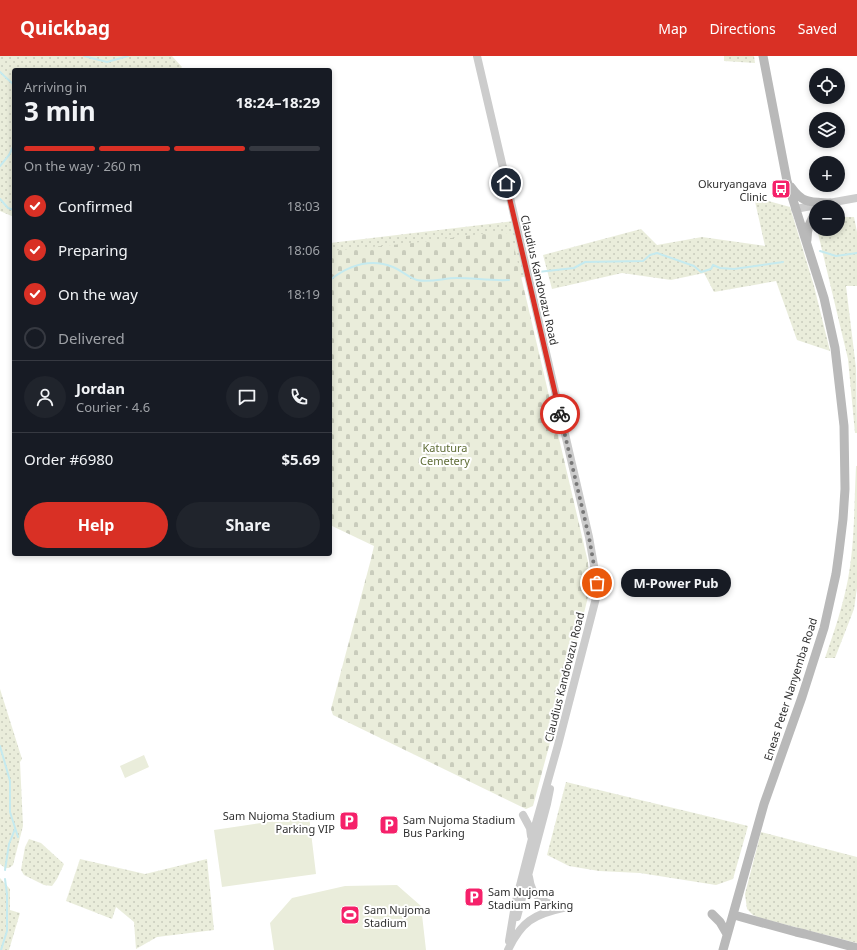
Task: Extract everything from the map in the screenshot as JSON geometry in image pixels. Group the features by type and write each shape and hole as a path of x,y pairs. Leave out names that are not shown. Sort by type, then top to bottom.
{"main road":[{"name":"Eneas Peter Nanyemba Road","path":"723,950 764,804 824,628 836,574 843,519 845,475 844,426 838,367 830,325 824,298 787,181 763,56"},
{"path":"787,181 800,198 809,201"},
{"path":"807,246 809,224"},
{"path":"712,914 720,922 727,934"},
{"path":"734,915 857,948"},
{"path":"796,932 804,937 847,950"}],"street":[{"name":"Claudius Kandovazu Road","path":"477,56 589,537 597,583 596,598 585,645 541,802 515,905 508,950"},
{"path":"845,201 857,198"},
{"path":"795,209 809,207"},
{"name":"Claudius Kandovazu Road","path":"509,941 521,905 547,804 552,765"},
{"path":"531,841 530,828 522,815 534,812 541,802"},
{"path":"508,950 518,932 533,918 546,912 563,908 547,903 535,895 530,884 529,874"}],"green space":[{"path":"0,56 172,56 182,67 12,68 12,216 0,211"},
{"path":"724,56 754,56 755,63 724,61"},
{"path":"754,197 790,207 814,286 830,351 797,340 776,281 714,292 704,273 671,280 622,273 552,289 543,255 641,229 657,245 702,237 765,246"},
{"path":"845,217 854,217 857,232 857,286 846,286 856,368 857,433 855,433 848,359 819,236 845,236"},
{"path":"515,221 528,276 509,280 332,280 332,243"},
{"name":"Katutura Cemetery","path":"504,231 512,238 588,562 589,593 575,649 533,806 526,809 333,715 331,709 374,546 332,526 332,251 413,243"},
{"path":"856,466 857,588 854,609 835,658 825,658 841,609 850,565 853,537"},
{"path":"0,689 22,759 20,762 23,826 13,865 9,868 5,868 0,864"},
{"path":"144,755 149,767 125,778 120,766"},
{"path":"566,782 748,826 733,879 716,885 640,873 599,871 569,866 547,855"},
{"path":"309,816 316,874 222,887 214,830"},
{"path":"761,832 857,857 857,943 760,918 753,915 747,909 745,894"},
{"path":"29,839 41,843 64,864 52,886 44,885 24,875 21,870 25,847"},
{"path":"80,859 145,874 207,859 214,930 157,937 136,949 134,922 116,907 112,919 66,901"},
{"path":"0,878 10,889 10,910 20,913 9,950 0,950"},
{"name":"Sam Nujoma Stadium","path":"397,885 421,906 426,950 274,950 270,923 292,898 345,886"}],"waterway":[{"path":"84,56 107,62 128,56"},
{"path":"0,72 12,83"},
{"path":"0,166 12,149"},
{"path":"0,199 8,208 12,209"},
{"path":"820,251 836,256 857,253"},
{"path":"538,272 574,268 585,262 643,261 650,255 657,253 694,266 701,272 711,269 713,265 720,268 734,269 783,262"},
{"path":"332,279 352,267 368,263 376,263 393,267 414,279 422,281 457,278 509,280"},
{"path":"0,746 10,781 10,812 18,837"},
{"path":"5,870 9,844 15,829"},
{"path":"1,950 7,931 7,894 5,879"}],"way so far":[{"path":"560,414 589,537 597,583"}],"place":[{"name":"Okuryangava Clinic","path":"781,189"},
{"name":"M-Power Pub","path":"597,583"},
{"name":"Sam Nujoma Stadium Parking VIP","path":"349,821"},
{"name":"Sam Nujoma Stadium Bus Parking","path":"389,825"},
{"name":"Sam Nujoma Stadium Parking","path":"474,897"},
{"name":"Sam Nujoma Stadium","path":"350,915"}],"route":[{"path":"506,183 560,414"}]}
